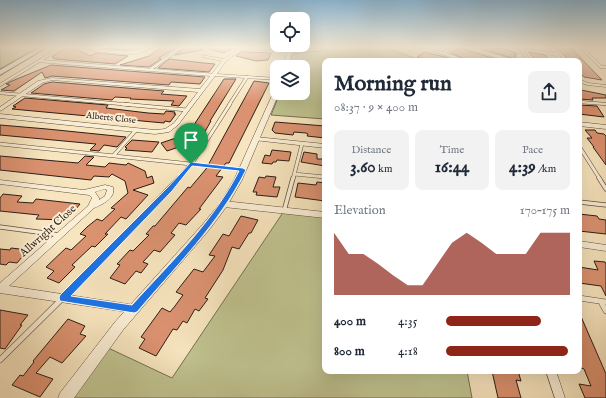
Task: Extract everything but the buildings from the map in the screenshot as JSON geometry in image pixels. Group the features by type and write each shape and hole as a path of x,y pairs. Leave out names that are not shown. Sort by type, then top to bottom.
{"main road":[{"path":"0,73 13,66"}],"street":[{"name":"Alberts Close","path":"0,116 159,132 167,130 176,124 221,66"},
{"path":"214,75 270,79"},
{"path":"0,109 40,82 52,79 201,91"},
{"path":"582,81 591,85 606,86"},
{"path":"65,398 134,309 224,204 243,170 273,100"},
{"path":"582,124 606,127"},
{"path":"256,140 322,146"},
{"name":"Allwright Close","path":"0,182 93,194 95,196 93,206"},
{"name":"Allwright Close","path":"0,289 93,206 108,196 111,193 111,189 104,187 85,192"},
{"path":"224,204 322,215"},
{"path":"582,244 606,248"},
{"name":"Allwright Close","path":"0,289 134,309"},
{"path":"552,374 560,398"}],"lane":[{"path":"0,84 32,66"},
{"path":"103,66 214,75"},
{"path":"151,69 156,66"},
{"path":"601,67 606,68"},
{"path":"601,67 606,72"},
{"path":"0,360 170,190 191,164 219,123 247,77"},
{"path":"0,93 186,110"},
{"path":"582,102 606,104"},
{"path":"114,155 136,130"},
{"path":"0,144 191,164"},
{"path":"284,211 302,144"},
{"path":"582,151 606,189"},
{"path":"294,174 322,177"},
{"path":"582,202 606,205"},
{"path":"0,227 60,235"},
{"path":"582,298 604,302 606,311"}],"path":[{"path":"191,164 243,170"}],"green space":[{"path":"0,66 6,66 0,69"},
{"path":"310,66 322,66 322,119 271,115 277,100 310,100"},
{"path":"284,211 322,215 322,374 468,374 472,398 65,398 104,346 172,378"}],"route":[{"path":"191,164 243,170 224,204 214,218 134,309 63,298 170,190 191,164"}]}
